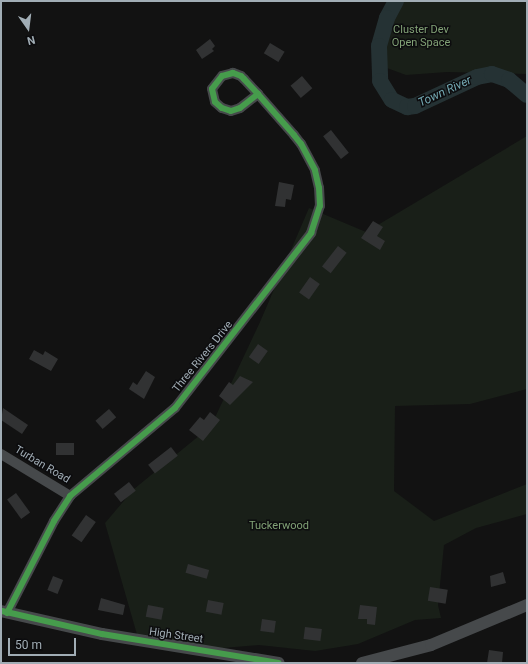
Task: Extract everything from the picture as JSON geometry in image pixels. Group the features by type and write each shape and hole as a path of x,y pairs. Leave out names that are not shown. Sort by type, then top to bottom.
{"street":[{"name":"Three Rivers Drive","path":"4,612 54,521 70,496 175,408 311,233 320,202 315,170 294,135 258,94"},
{"name":"Turban Road","path":"1,454 70,496"},
{"path":"362,663 376,661 443,641 527,605"},
{"name":"High Street","path":"4,612 102,634 279,663"}],"green space":[{"name":"Cluster Dev Open Space","path":"391,1 527,1 527,74 447,72 406,75 376,64 374,39 385,7"},
{"name":"Tuckerwood","path":"527,136 527,389 470,404 395,406 394,491 434,521 527,484 527,514 476,528 444,545 438,605 441,618 415,620 358,644 315,651 259,645 198,650 140,645 105,523 134,489 211,426 260,322 309,208 366,232"}],"building":[{"path":"210,39 215,46 212,49 214,51 202,59 196,50"},
{"path":"270,43 285,52 278,62 264,53"},
{"path":"302,76 312,88 301,98 291,86"},
{"path":"331,130 349,153 341,159 323,136"},
{"path":"279,182 294,185 291,200 286,199 285,207 275,206"},
{"path":"373,221 383,227 377,236 385,241 380,250 361,238"},
{"path":"338,246 347,253 331,273 322,266"},
{"path":"310,277 320,284 309,299 299,293"},
{"path":"258,344 268,351 259,364 249,357"},
{"path":"34,350 43,355 45,351 58,359 51,371 29,359"},
{"path":"146,371 155,377 144,399 129,389 133,382 137,385"},
{"path":"240,376 253,382 230,405 219,396 229,382 233,385"},
{"path":"3,408 28,425 22,434 1,420"},
{"path":"109,409 116,417 103,429 95,421"},
{"path":"210,412 220,420 203,441 189,430 200,417 204,420"},
{"path":"56,443 74,443 74,455 56,455"},
{"path":"171,447 178,456 155,474 148,465"},
{"path":"129,482 136,491 121,502 114,494"},
{"path":"16,493 30,512 21,519 7,499"},
{"path":"86,515 96,522 81,542 72,535"},
{"path":"188,564 209,570 207,579 186,573"},
{"path":"503,572 506,583 491,587 490,576"},
{"path":"53,576 63,580 58,594 47,590"},
{"path":"430,587 448,590 446,604 428,601"},
{"path":"101,598 125,605 123,615 98,610"},
{"path":"208,600 224,603 221,615 206,612"},
{"path":"148,605 164,608 161,620 146,617"},
{"path":"360,605 377,607 375,625 367,624 367,619 358,619"},
{"path":"262,619 276,621 274,633 260,631"},
{"path":"305,627 322,629 320,641 304,639"},
{"path":"489,650 503,652 502,663 487,663"}],"waterway":[{"name":"Town River","path":"396,1 387,18 379,46 380,81 392,100 407,107 415,106 477,77 492,74 509,80 527,95"}],"cycle path":[{"path":"7,613 54,521 70,496 175,408 311,233 320,206 319,188 315,170 301,144 258,94 241,76 233,73 222,76 212,89 215,102 222,108 231,111 240,108 258,94"},
{"path":"2,611 102,634 279,663"}]}
